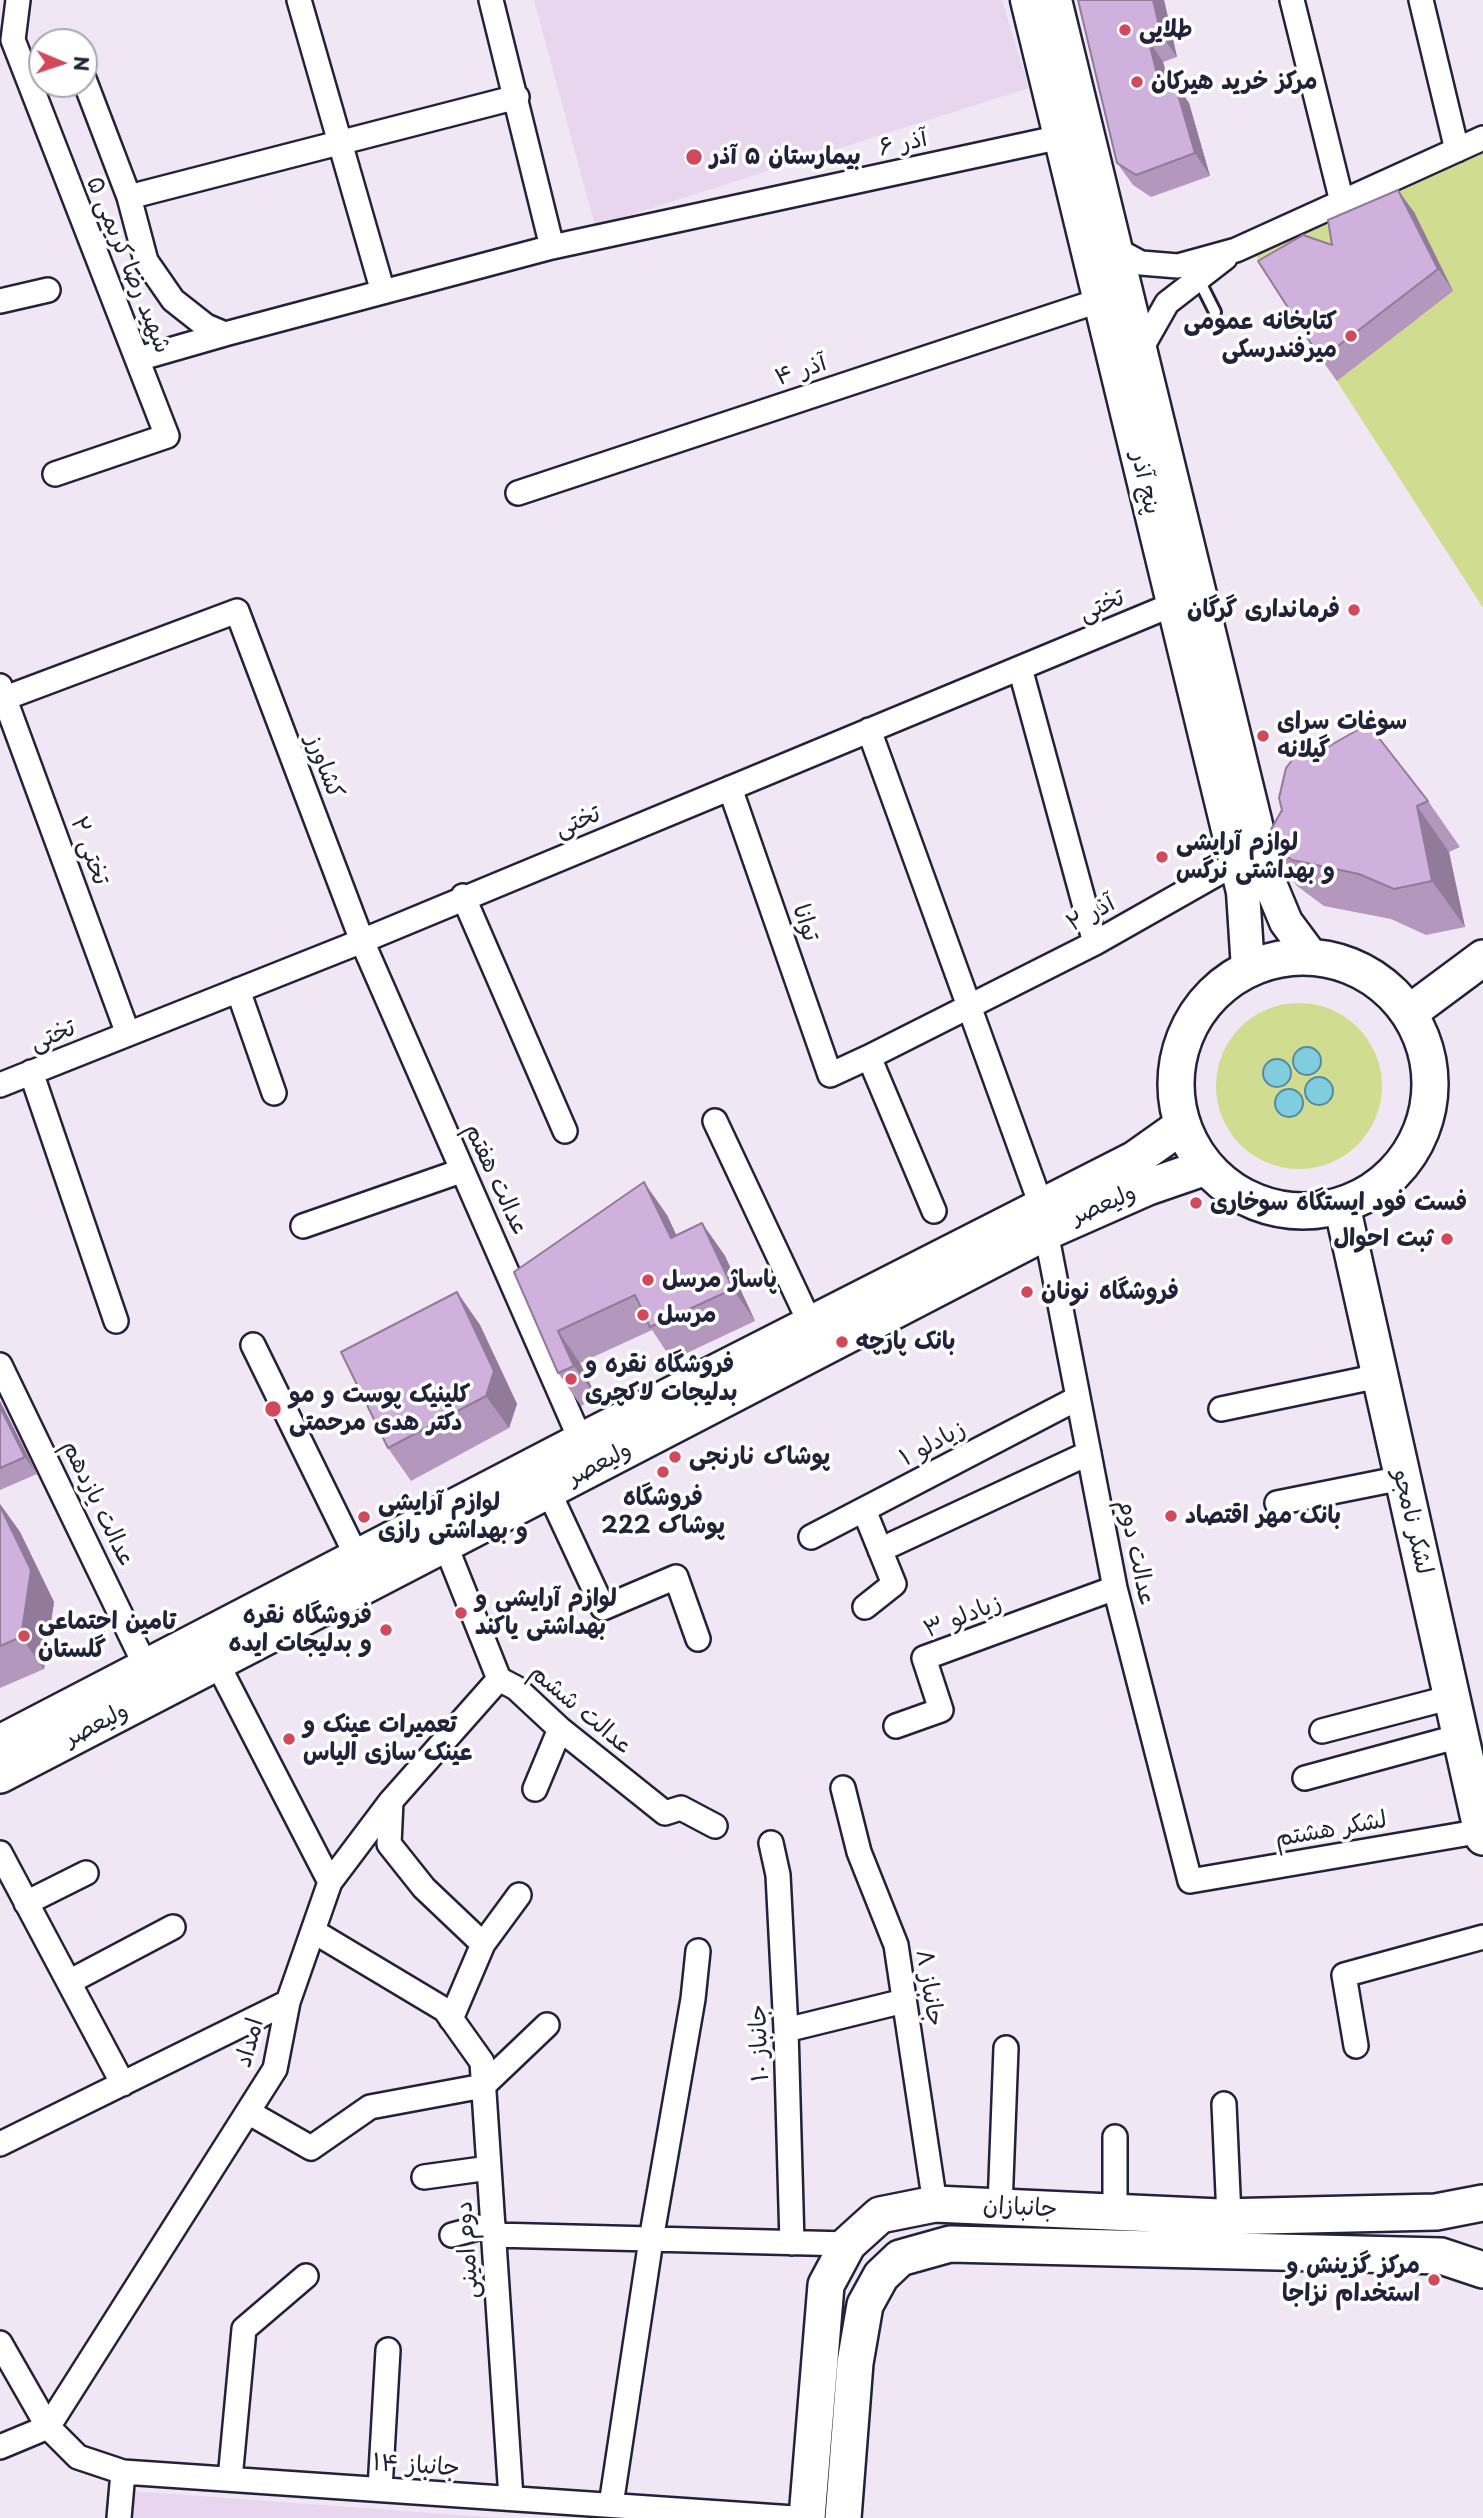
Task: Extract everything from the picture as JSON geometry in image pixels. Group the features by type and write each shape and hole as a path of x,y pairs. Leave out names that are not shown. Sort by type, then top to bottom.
{"main road":[{"name":"پنج آذر","path":"1027,0 1243,891 1248,969"},
{"name":"پنج آذر","path":"1055,0 1271,886 1286,922 1312,957"},
{"path":"1290,957 1312,957 1350,965 1384,985 1415,1009 1430,1074 1430,1096 1420,1137 1409,1156 1380,1187 1344,1217 1260,1205 1231,1189 1206,1167 1183,1125 1176,1084 1178,1064 1190,1025 1215,993 1248,969 1290,957"},
{"path":"1415,1009 1483,958"},
{"name":"ولیعصر","path":"0,1775 548,1490 1044,1219 1183,1125"},
{"name":"ولیعصر","path":"0,1744 810,1323 1044,1219 1206,1167"},
{"name":"لشکر نامجو","path":"1344,1217 1482,1834"},
{"name":"جانبازان","path":"807,2518 826,2285 848,2244 880,2215 936,2204 1228,2217 1436,2211 1483,2203"},
{"path":"1341,2254 1342,2214"},
{"name":"جانبازان","path":"844,2518 855,2363 865,2305 881,2276 900,2258 950,2244 1441,2256 1483,2270"}],"street":[{"name":"شهید رضا کریمی ۵","path":"18,0 13,40 167,436 55,474"},
{"path":"299,0 383,292"},
{"path":"491,0 552,247"},
{"path":"1292,0 1342,202"},
{"path":"1421,0 1458,150"},
{"path":"129,197 517,97"},
{"path":"91,98 129,197 146,261 173,300 205,326 225,334"},
{"name":"آذر ۶","path":"138,359 552,247 1060,136"},
{"path":"1117,250 1141,262 1178,265 1236,250 1483,138"},
{"path":"1142,348 1167,303 1236,250"},
{"path":"0,301 48,290"},
{"name":"آذر ۴","path":"518,493 1101,300"},
{"name":"تختی","path":"0,1085 362,941 463,896 1174,604"},
{"name":"کشاورز","path":"2,695 236,611 362,941"},
{"path":"1020,668 1095,943"},
{"name":"تختی ۲","path":"2,695 128,1034"},
{"name":"عدالت دوم","path":"869,730 1044,1219 1115,1588 1190,1881"},
{"name":"توانا","path":"730,788 830,1075"},
{"name":"۲ آذر","path":"830,1075 1095,943 1236,863"},
{"path":"463,896 565,1130"},
{"name":"عدالت هفتم","path":"362,941 581,1441"},
{"path":"238,990 274,1093"},
{"path":"869,1057 934,1212"},
{"path":"32,1072 116,1321"},
{"path":"715,1121 810,1323"},
{"path":"303,1226 461,1171"},
{"path":"253,1345 357,1557"},
{"name":"عدالت یازدهم","path":"0,1365 146,1667"},
{"path":"1221,1409 1379,1376"},
{"name":"زیادلو ۱","path":"811,1537 1078,1398"},
{"path":"880,1549 1089,1453"},
{"path":"1277,1503 1402,1478"},
{"path":"548,1490 603,1608 677,1577 698,1639"},
{"path":"863,1510 894,1584 865,1607"},
{"name":"عدالت ششم","path":"445,1544 499,1679 516,1688 560,1729 665,1813 681,1808 715,1826"},
{"name":"زیادلو ۳","path":"896,1726 940,1710 924,1658 1115,1588"},
{"path":"217,1663 330,1882"},
{"name":"امداد","path":"48,2427 275,2069 288,2002 330,1882 391,1801 499,1679"},
{"path":"1322,1731 1452,1698"},
{"path":"536,1789 560,1729"},
{"path":"1305,1778 1460,1736"},
{"name":"جانباز ۸","path":"843,1788 859,1852 896,1945 936,2204"},
{"path":"391,1801 389,1844 424,1888 483,1944"},
{"name":"لشکر هشتم","path":"1190,1881 1482,1834"},
{"name":"۱۰ جانباز","path":"771,1843 778,1875 786,2030 792,2243"},
{"path":"0,1853 123,2084"},
{"path":"26,1903 86,1873"},
{"path":"313,1931 448,2014 483,1944 519,1895"},
{"path":"69,1982 173,1927"},
{"path":"1356,2046 1344,1975 1483,1937"},
{"path":"611,2505 651,2240 693,1999 698,1951"},
{"path":"786,2030 904,2001"},
{"path":"0,2144 288,2002"},
{"name":"دوم امینی","path":"448,2014 482,2062 511,2498"},
{"path":"248,2112 311,2148 370,2107 483,2086 547,2025"},
{"path":"1000,2207 1006,2048"},
{"path":"1224,2104 1228,2217"},
{"path":"1115,2137 1115,2212"},
{"path":"424,2177 489,2168"},
{"path":"452,2235 493,2229 651,2240 848,2244"},
{"path":"230,2479 244,2329 306,2276"},
{"name":"جانباز ۱۴","path":"0,2343 48,2427 78,2457 122,2472 794,2518"},
{"path":"380,2489 388,2350"},
{"path":"0,2447 48,2427"},
{"path":"119,2518 122,2472"}],"lane":[{"path":"1198,278 1215,312"}],"shaded area":[{"name":"بیمارستان ۵ آذر","path":"534,0 1002,0 1029,88 595,226"},
{"path":"131,2491 501,2518 129,2518"}],"green space":[{"path":"1483,148 1483,608 1253,251"},
{"path":"1299,1003 1331,1010 1345,1017 1357,1028 1368,1040 1375,1054 1382,1086 1375,1118 1368,1132 1357,1144 1345,1155 1331,1162 1299,1169 1267,1162 1253,1155 1241,1144 1230,1132 1223,1118 1216,1086 1223,1054 1230,1040 1241,1028 1253,1017 1267,1010"}],"water":[{"path":"1307,1047 1317,1051 1321,1061 1317,1071 1307,1075 1297,1071 1293,1061 1297,1051"},
{"path":"1277,1059 1287,1063 1291,1073 1287,1083 1277,1087 1267,1083 1263,1073 1267,1063"},
{"path":"1319,1077 1329,1081 1333,1091 1329,1101 1319,1105 1309,1101 1305,1091 1309,1081"},
{"path":"1289,1089 1299,1093 1303,1103 1299,1113 1289,1117 1279,1113 1275,1103 1279,1093"}],"building":[{"name":"مرکز خرید هیرکان","path":"1078,0 1153,0 1161,34 1148,39 1160,85 1174,81 1195,153 1136,175 1117,163"},
{"name":"کتابخانه عمومی میرفندرسکی","path":"1398,190 1438,269 1321,359 1258,261 1303,235 1332,245 1328,220"},
{"path":"1368,724 1428,801 1417,806 1432,881 1394,889 1359,874 1292,860 1265,840 1282,810 1279,798 1286,768 1296,755 1317,753"},
{"path":"644,1182 671,1238 702,1223 733,1289 650,1327 635,1295 558,1331 574,1366 558,1373 514,1272"},
{"path":"457,1292 494,1371 486,1396 388,1448 341,1352"},
{"path":"0,1407 25,1457 0,1468"},
{"path":"0,1506 31,1570 21,1637 0,1646"}],"place":[{"name":"طلایی","path":"1125,30"},
{"name":"مرکز خرید هیرکان","path":"1137,82"},
{"name":"بیمارستان ۵ آذر","path":"694,157"},
{"name":"کتابخانه عمومی میرفندرسکی","path":"1351,336"},
{"name":"فرمانداری گرگان","path":"1354,610"},
{"name":"سوغات سرای گیلانه","path":"1263,736"},
{"name":"لوازم آرایشی و بهداشتی نرگس","path":"1162,857"},
{"name":"فست فود ایستگاه سوخاری","path":"1196,1203"},
{"name":"ثبت احوال","path":"1447,1239"},
{"name":"پاساژ مرسل","path":"648,1280"},
{"name":"فروشگاه نونان","path":"1027,1292"},
{"name":"مرسل","path":"643,1315"},
{"name":"بانک پارچه","path":"842,1342"},
{"name":"فروشگاه نقره و بدلیجات لاکچری","path":"571,1379"},
{"name":"کلینیک پوست و مو دکتر هدی مرحمتی","path":"273,1409"},
{"name":"پوشاک نارنجی","path":"675,1457"},
{"name":"فروشگاه پوشاک 222","path":"663,1472"},
{"name":"بانک مهر اقتصاد","path":"1171,1516"},
{"name":"لوازم آرایشی و بهداشتی رازی","path":"364,1517"},
{"name":"لوازم آرایشی و بهداشتی یاکند","path":"461,1613"},
{"name":"فروشگاه نقره و بدلیجات ایده","path":"386,1630"},
{"name":"تامین اجتماعی گلستان","path":"24,1636"},
{"name":"تعمیرات عینک و عینک سازی الیاس","path":"289,1739"},
{"name":"مرکز گزینش و استخدام نزاجا","path":"1434,2280"}]}
